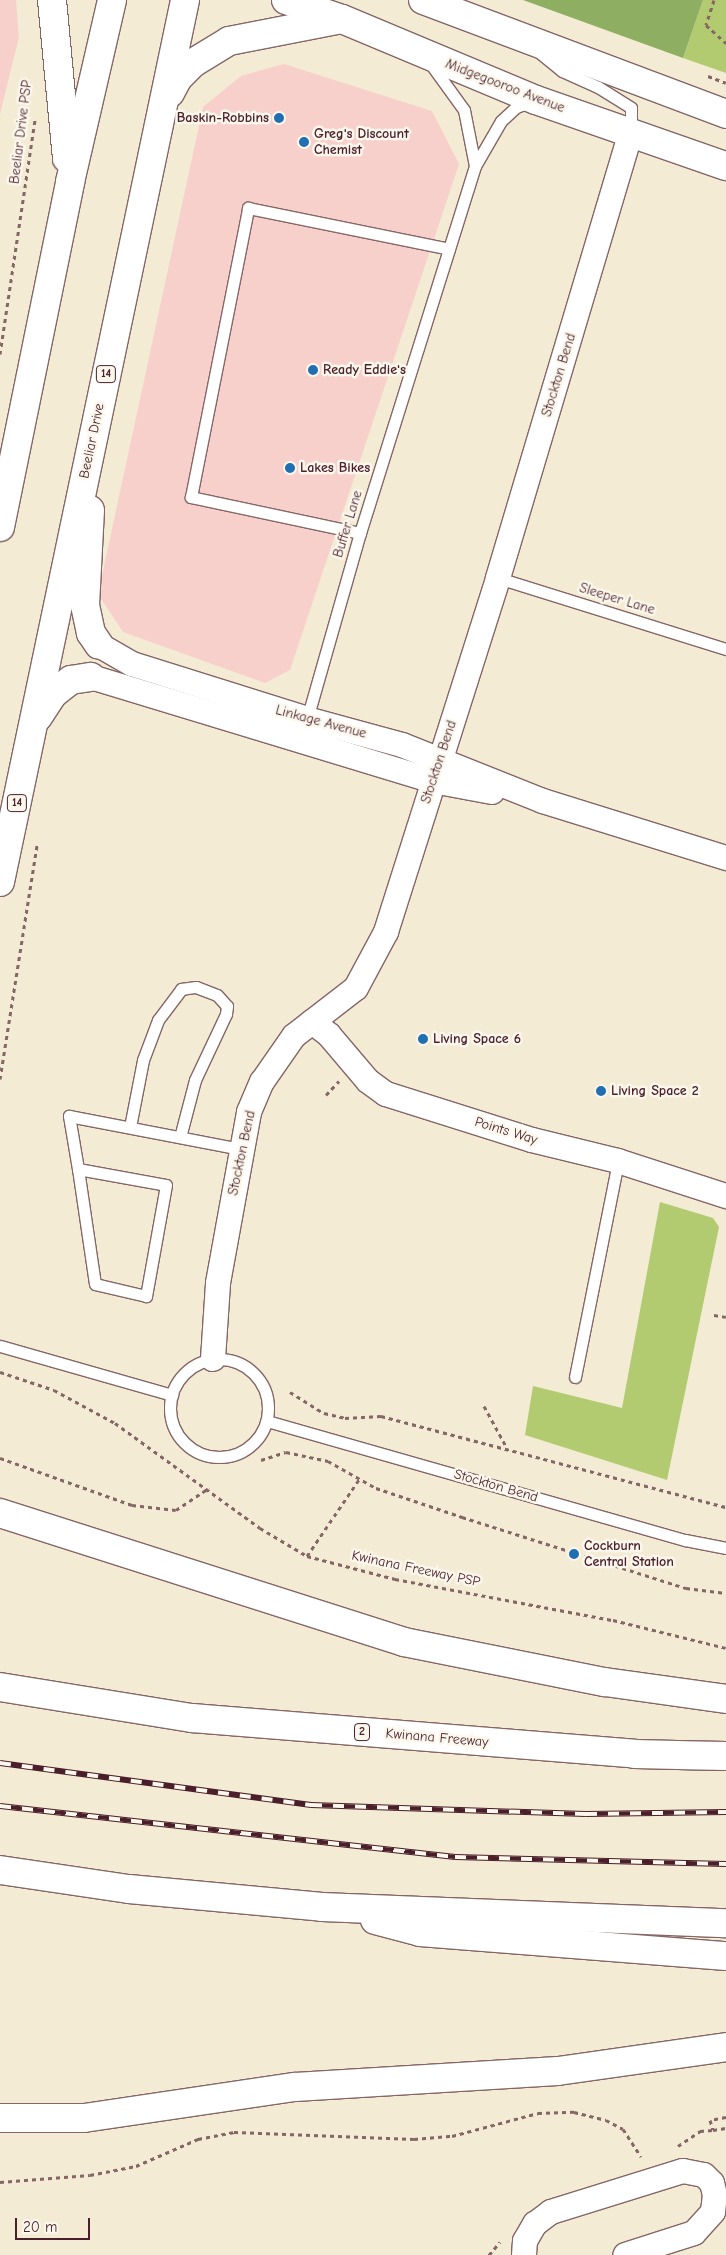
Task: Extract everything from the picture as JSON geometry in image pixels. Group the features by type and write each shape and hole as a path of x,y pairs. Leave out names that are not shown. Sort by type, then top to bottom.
{"main road":[{"path":"52,0 70,182"},
{"path":"0,527 70,182 112,0"},
{"name":"Beeliar Drive","path":"0,882 186,0"},
{"name":"Midgegooroo Avenue","path":"286,0 342,19 536,100 632,131 726,166"},
{"path":"423,0 726,114"},
{"path":"163,110 178,78 193,63 229,41 342,19"},
{"path":"90,451 90,553 85,605 91,633 99,645"},
{"path":"33,724 53,694 71,680 91,677"},
{"path":"0,1512 404,1642 605,1682 726,1699"},
{"name":"Kwinana Freeway","path":"0,1687 192,1718 635,1754 726,1756"},
{"path":"0,1870 129,1889 322,1907 726,1923"},
{"path":"322,1907 420,1932 726,1956"},
{"path":"0,2118 84,2118 295,2087 558,2070 726,2047"}],"street":[{"name":"Stockton Bend","path":"213,1359 218,1283 240,1148 249,1112 262,1082 294,1036 356,988 386,932 498,578 632,131"},
{"name":"Linkage Avenue","path":"99,645 132,664 307,719 396,743 436,771"},
{"name":"Linkage Avenue","path":"91,677 543,801 726,858"},
{"name":"Points Way","path":"312,1022 329,1035 368,1080 386,1094 532,1140 618,1161 726,1196"},
{"path":"524,2255 525,2241 535,2224 551,2212 683,2172 704,2174 712,2183 715,2195 713,2212 694,2233 625,2255"}],"lane":[{"path":"526,39 562,71 598,87 631,108 632,131"},
{"name":"Buffer Lane","path":"422,54 464,110 475,166"},
{"name":"Buffer Lane","path":"307,719 360,533 475,166 495,129 508,114 536,100"},
{"path":"360,533 191,496 248,208 449,250"},
{"name":"Sleeper Lane","path":"498,578 726,649"},
{"path":"130,1128 143,1060 158,1020 181,989 196,987 217,995 227,1006 226,1014 195,1080 180,1137"},
{"path":"78,1170 166,1185 146,1296 95,1284 78,1170 70,1116 240,1148"},
{"path":"575,1377 618,1161"},
{"path":"0,1346 172,1395"},
{"path":"213,1359 229,1360 256,1375 265,1389 268,1405 267,1420 256,1441 237,1454 206,1456 192,1449 173,1425 172,1395 188,1371 213,1359"},
{"name":"Stockton Bend","path":"267,1420 685,1540 726,1548"}],"path":[{"path":"714,0 706,25 726,43"},
{"name":"Beeliar Drive PSP","path":"0,354 36,115"},
{"path":"0,1079 38,836"},
{"path":"326,1095 346,1074"},
{"path":"714,1315 726,1317"},
{"name":"Kwinana Freeway PSP","path":"0,1372 54,1390 91,1409 209,1488 260,1528 307,1556 395,1579 613,1620 726,1648"},
{"path":"290,1392 324,1413 345,1418 380,1416 493,1448 507,1448 726,1507"},
{"path":"484,1406 507,1448"},
{"path":"261,1460 286,1452 328,1461 376,1488 574,1554 686,1588 726,1593"},
{"path":"0,1458 132,1505 176,1510 209,1488"},
{"path":"307,1556 360,1478"},
{"path":"0,2182 90,2175 136,2166 198,2138 234,2132 414,2139 452,2136 538,2113 565,2112 606,2120 623,2129 639,2158 648,2155"},
{"path":"713,2130 710,2120 726,2117"},
{"path":"674,2148 700,2131 726,2128"}],"shaded area":[{"path":"0,0 16,0 19,37 0,114"},
{"path":"284,64 432,111 459,164 290,670 265,683 123,632 98,594 203,107 241,76"}],"green space":[{"path":"523,0 703,0 683,58"},
{"path":"703,0 726,0 726,73 683,58"},
{"path":"660,1202 713,1218 719,1227 667,1480 525,1435 533,1386 622,1408"}],"railway":[{"path":"0,1763 311,1805 586,1814 726,1812"},
{"path":"0,1806 455,1857 726,1864"}],"place":[{"name":"Baskin-Robbins","path":"279,118"},
{"name":"Greg's Discount Chemist","path":"304,142"},
{"name":"Ready Eddie's","path":"313,370"},
{"name":"Lakes Bikes","path":"290,468"},
{"name":"Living Space 6","path":"423,1039"},
{"name":"Living Space 2","path":"601,1091"},
{"name":"Cockburn Central Station","path":"574,1554"}]}
